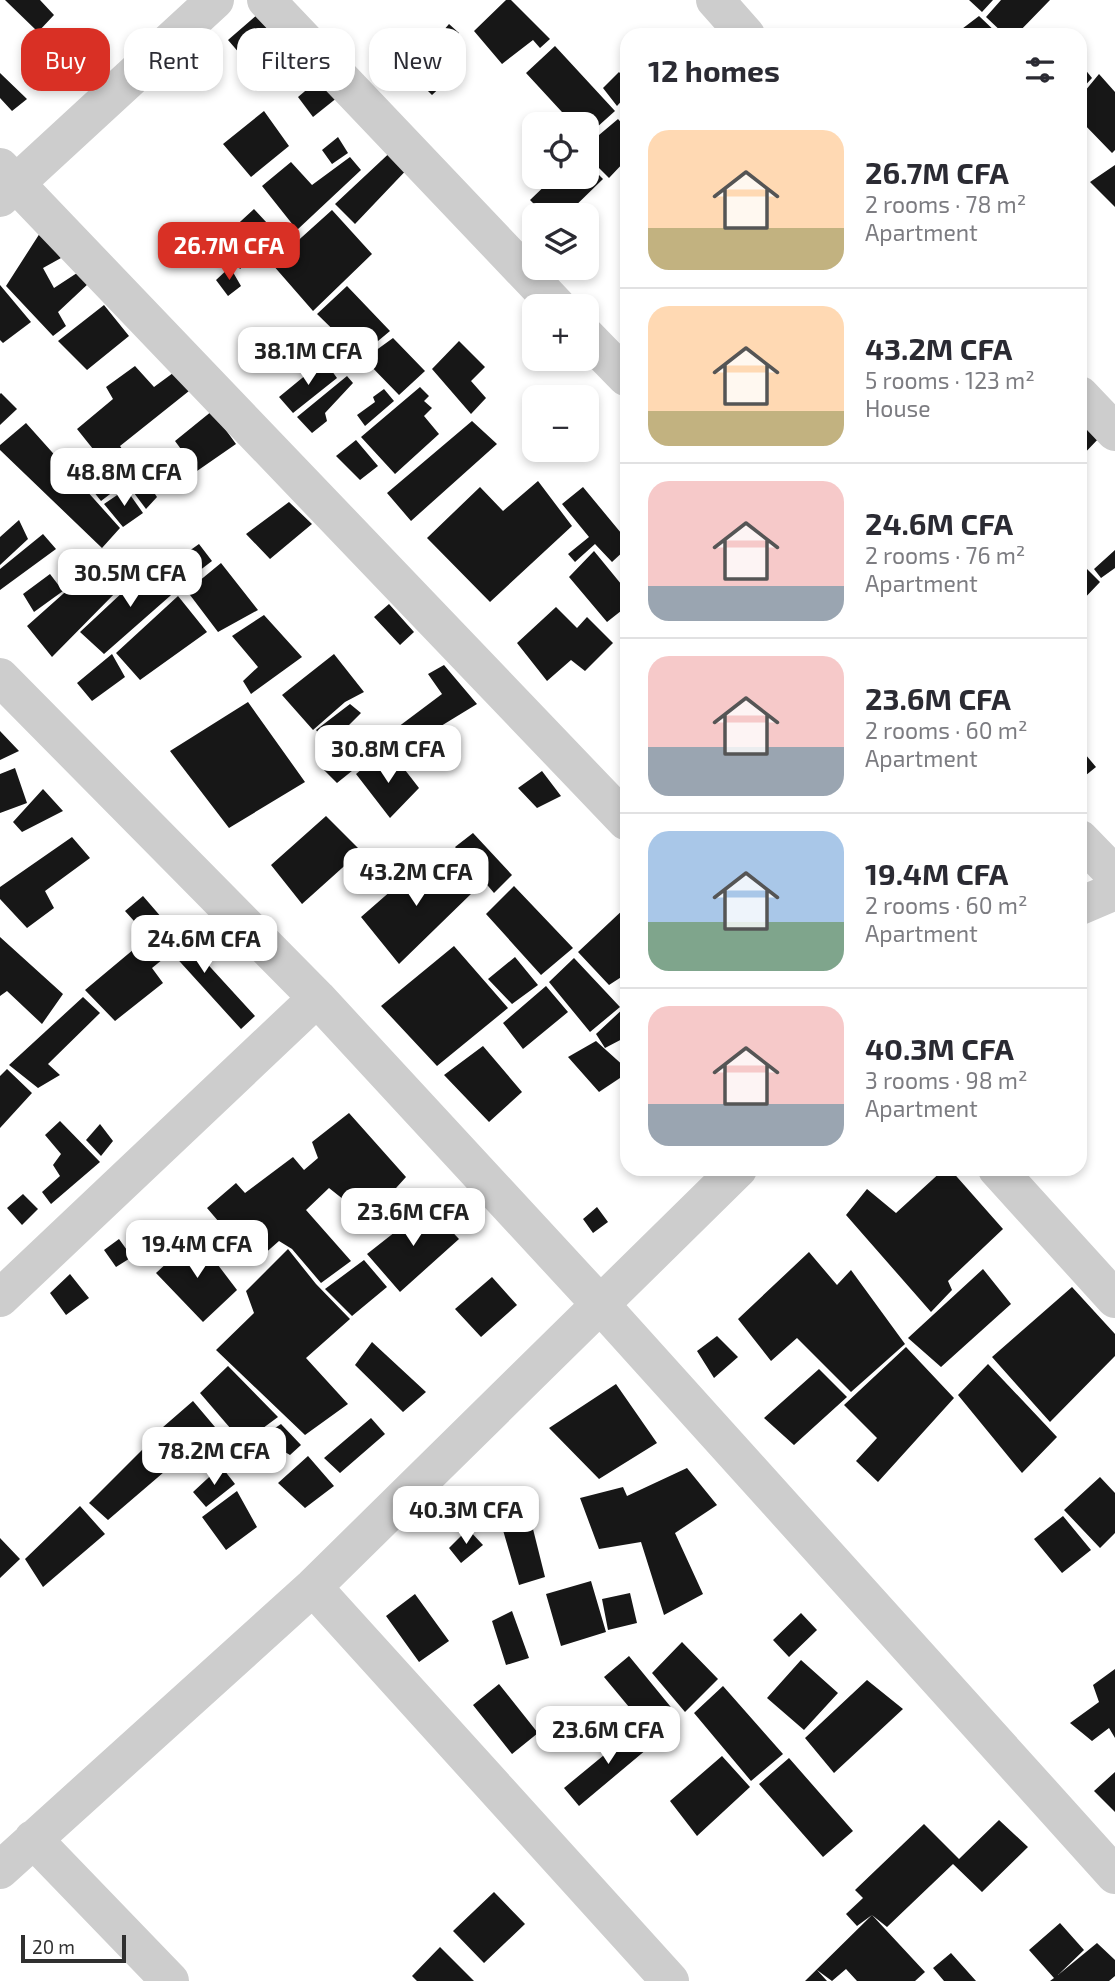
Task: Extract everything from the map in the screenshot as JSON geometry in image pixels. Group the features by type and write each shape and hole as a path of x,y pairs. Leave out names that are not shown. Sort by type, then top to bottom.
{"street":[{"path":"215,0 5,183 620,815"},
{"path":"266,0 546,294"},
{"path":"715,0 740,28"},
{"path":"599,349 620,371"},
{"path":"1087,402 1115,432"},
{"path":"0,677 317,998 599,1303 1115,1875"},
{"path":"1087,846 1115,875"},
{"path":"1087,903 1115,891"},
{"path":"1,1295 317,998"},
{"path":"0,1870 313,1587 731,1176"},
{"path":"1003,1176 1115,1299"},
{"path":"313,1587 670,1981"},
{"path":"33,1839 170,1981"}],"building":[{"path":"5,0 40,0 54,15 42,28 34,28"},
{"path":"506,0 511,0 550,39 540,48 533,40 502,64 474,31"},
{"path":"969,0 993,0 982,12"},
{"path":"1001,0 1050,0 1023,28 998,28 986,17"},
{"path":"258,14 270,28 242,28"},
{"path":"979,16 992,28 963,28"},
{"path":"237,32 237,50 228,40"},
{"path":"555,46 615,111 599,125 599,112 562,112 526,73"},
{"path":"619,72 620,103 617,106 603,88"},
{"path":"0,73 27,99 12,111 0,98"},
{"path":"1099,74 1115,92 1115,150 1112,153 1087,127 1087,89"},
{"path":"305,91 343,93 313,117 298,97"},
{"path":"264,111 289,146 251,177 223,144"},
{"path":"618,119 620,166 609,178 599,168 599,135"},
{"path":"338,137 348,153 332,164 322,150"},
{"path":"397,146 414,162 355,224 335,204"},
{"path":"350,157 361,170 297,230 262,186 291,162 312,185"},
{"path":"1115,165 1115,207 1090,182"},
{"path":"541,189 593,189 578,203 533,203 530,200"},
{"path":"254,209 267,223 231,259 216,244"},
{"path":"332,210 372,254 313,311 272,264"},
{"path":"272,228 285,244 266,259 260,252 240,269 235,262"},
{"path":"40,233 61,258 43,268 54,288 77,273 89,283 58,312 66,326 53,336 6,286"},
{"path":"230,267 241,286 228,296 216,280"},
{"path":"0,285 31,322 3,343 0,340"},
{"path":"347,286 390,331 360,356 317,314"},
{"path":"104,305 129,336 87,370 58,341"},
{"path":"393,338 425,371 399,395 364,359"},
{"path":"459,341 485,367 471,381 486,398 471,414 432,369"},
{"path":"324,360 337,378 293,413 279,397"},
{"path":"135,366 154,387 173,373 189,391 120,446 139,472 101,501 74,467 93,449 77,429 113,399 106,387"},
{"path":"347,376 353,383 325,413 327,421 312,433 297,417"},
{"path":"420,387 429,396 424,401 432,408 424,416 439,434 395,474 361,437"},
{"path":"384,389 394,401 365,426 357,415 375,402 373,397"},
{"path":"0,394 17,409 0,425"},
{"path":"212,411 236,444 197,471 175,441"},
{"path":"472,421 497,444 411,521 387,493"},
{"path":"26,423 120,528 102,548 0,450 0,445"},
{"path":"1087,423 1100,437 1087,451"},
{"path":"356,440 378,466 360,480 336,456"},
{"path":"167,448 192,479 173,493 156,474 150,476 144,467"},
{"path":"538,481 572,526 490,602 427,538 480,487 503,511"},
{"path":"147,482 157,497 146,509 134,493"},
{"path":"583,487 620,532 620,555 612,562 595,544 575,562 568,554 589,537 562,504"},
{"path":"126,489 143,513 123,527 104,504"},
{"path":"289,502 312,524 270,559 246,534"},
{"path":"19,520 28,539 0,565 0,537"},
{"path":"43,534 56,549 0,590 0,569"},
{"path":"199,544 212,561 182,584 168,566"},
{"path":"1115,550 1115,568 1101,578 1094,569"},
{"path":"594,551 620,583 620,612 607,622 569,577"},
{"path":"100,561 122,586 52,657 27,626"},
{"path":"155,562 178,589 104,654 80,632"},
{"path":"221,563 258,610 218,632 187,591"},
{"path":"1087,569 1100,582 1087,596"},
{"path":"50,574 63,591 34,612 23,594"},
{"path":"178,596 207,632 140,680 116,653"},
{"path":"389,604 414,632 400,645 374,617"},
{"path":"556,607 577,628 587,617 613,643 585,671 571,660 547,681 517,643"},
{"path":"264,615 302,657 251,694 243,681 258,667 232,636"},
{"path":"112,654 125,677 92,701 77,683"},
{"path":"334,654 364,692 345,702 313,730 282,695"},
{"path":"444,665 477,704 441,726 454,741 427,768 394,730 442,694 428,674"},
{"path":"248,702 305,782 229,828 170,751"},
{"path":"350,704 361,713 349,725 373,754 337,783 322,768 334,753 316,730"},
{"path":"0,731 19,751 0,760"},
{"path":"1087,756 1096,767 1087,774"},
{"path":"395,757 419,788 390,818 356,774 375,758 385,768"},
{"path":"15,768 27,803 0,813 0,774"},
{"path":"542,771 561,796 537,808 518,788"},
{"path":"43,789 63,811 22,832 13,822"},
{"path":"326,816 361,851 302,904 271,865"},
{"path":"473,833 512,875 494,893 455,847"},
{"path":"72,837 90,858 45,891 54,908 27,928 0,899 0,887"},
{"path":"432,855 473,892 399,964 361,917"},
{"path":"514,886 573,948 541,975 486,914"},
{"path":"143,896 162,918 143,931 125,911"},
{"path":"620,913 620,978 609,985 578,952"},
{"path":"169,922 255,1016 241,1029 152,931"},
{"path":"152,934 168,955 152,968 163,983 115,1021 85,990"},
{"path":"0,937 63,994 42,1024 7,991 0,996"},
{"path":"454,946 508,1008 437,1066 381,1006"},
{"path":"515,957 538,985 512,1004 488,979"},
{"path":"574,958 620,1007 590,1032 549,982"},
{"path":"546,986 568,1012 523,1049 503,1023"},
{"path":"83,997 100,1013 48,1064 60,1075 38,1088 9,1065"},
{"path":"620,1012 620,1040 605,1048 596,1034"},
{"path":"596,1041 620,1063 620,1078 599,1092 568,1057"},
{"path":"483,1046 522,1092 489,1122 444,1075"},
{"path":"7,1069 32,1093 0,1128 0,1076"},
{"path":"349,1113 406,1177 368,1219 329,1188 306,1210 351,1261 321,1283 292,1249 279,1241 254,1263 207,1208 236,1183 245,1193 293,1157 304,1170 318,1158 312,1142"},
{"path":"60,1121 100,1162 51,1204 42,1192 60,1176 53,1165 61,1154 45,1135"},
{"path":"100,1124 113,1141 101,1156 86,1140"},
{"path":"936,1176 956,1176 1003,1229 948,1281 952,1290 931,1312 846,1215 867,1189 896,1213"},
{"path":"23,1194 38,1209 22,1225 7,1208"},
{"path":"428,1206 459,1239 400,1292 367,1254"},
{"path":"597,1207 608,1222 593,1233 583,1219"},
{"path":"196,1236 237,1290 203,1322 156,1273"},
{"path":"119,1239 132,1257 116,1267 104,1250"},
{"path":"288,1249 316,1284 350,1319 306,1358 348,1404 305,1435 216,1350 254,1313 246,1291"},
{"path":"809,1252 837,1285 851,1270 905,1344 851,1392 797,1338 771,1361 738,1319"},
{"path":"364,1260 387,1287 352,1316 325,1289"},
{"path":"983,1269 1011,1304 941,1367 908,1338"},
{"path":"70,1274 89,1298 66,1315 50,1293"},
{"path":"492,1277 517,1305 481,1337 455,1309"},
{"path":"1072,1287 1115,1334 1115,1356 1050,1422 992,1357"},
{"path":"717,1336 738,1357 714,1378 697,1351"},
{"path":"372,1342 426,1392 403,1412 355,1365"},
{"path":"906,1347 954,1398 878,1482 856,1461 877,1438 844,1405"},
{"path":"988,1364 1057,1437 1022,1473 958,1395"},
{"path":"228,1366 278,1417 243,1443 200,1393"},
{"path":"819,1369 847,1397 794,1445 764,1418"},
{"path":"616,1384 657,1443 599,1479 549,1428"},
{"path":"193,1401 215,1427 181,1462 155,1434"},
{"path":"371,1418 385,1434 340,1473 324,1458"},
{"path":"281,1424 301,1445 290,1455 278,1448 266,1455 260,1438"},
{"path":"152,1440 171,1466 108,1520 89,1503"},
{"path":"308,1456 334,1486 305,1508 278,1483"},
{"path":"221,1466 235,1484 206,1507 193,1492"},
{"path":"687,1468 717,1505 675,1533 703,1594 664,1615 641,1542 599,1549 580,1498 623,1487 627,1496"},
{"path":"1100,1477 1115,1493 1115,1533 1100,1548 1064,1510"},
{"path":"237,1491 257,1527 226,1550 202,1517"},
{"path":"527,1505 545,1577 519,1585 498,1513"},
{"path":"80,1506 105,1534 43,1587 25,1559"},
{"path":"1063,1516 1091,1550 1062,1573 1034,1539"},
{"path":"468,1529 483,1545 461,1563 449,1548"},
{"path":"0,1538 20,1559 0,1578"},
{"path":"591,1581 606,1632 561,1646 546,1594"},
{"path":"630,1593 637,1623 608,1630 602,1599"},
{"path":"415,1594 449,1641 419,1662 386,1616"},
{"path":"512,1611 529,1658 506,1665 492,1621"},
{"path":"801,1613 817,1630 789,1657 773,1640"},
{"path":"682,1642 718,1679 685,1712 652,1673"},
{"path":"629,1656 679,1717 654,1737 604,1677"},
{"path":"801,1660 838,1693 804,1730 767,1698"},
{"path":"1115,1669 1115,1738 1109,1728 1092,1741 1070,1723 1099,1702 1093,1685"},
{"path":"867,1680 903,1709 834,1773 805,1738"},
{"path":"499,1684 538,1733 512,1754 473,1705"},
{"path":"723,1686 783,1754 751,1781 694,1713"},
{"path":"638,1727 653,1744 579,1806 564,1788"},
{"path":"722,1756 750,1787 697,1836 670,1801"},
{"path":"789,1758 853,1831 823,1857 759,1784"},
{"path":"1115,1772 1115,1812 1094,1791"},
{"path":"999,1820 1028,1847 982,1892 953,1864 887,1927 872,1915 857,1926 846,1914 863,1898 855,1890 924,1824 959,1859"},
{"path":"494,1892 525,1924 484,1963 453,1931"},
{"path":"872,1915 925,1972 915,1981 857,1981 846,1969 832,1981 817,1970 827,1981 805,1981"},
{"path":"1060,1923 1084,1950 1058,1975 1097,1943 1115,1960 1115,1976 1109,1981 1050,1981 1054,1978 1029,1950"},
{"path":"440,1947 474,1981 417,1981 412,1976"},
{"path":"951,1953 976,1981 944,1981 933,1968"}]}
